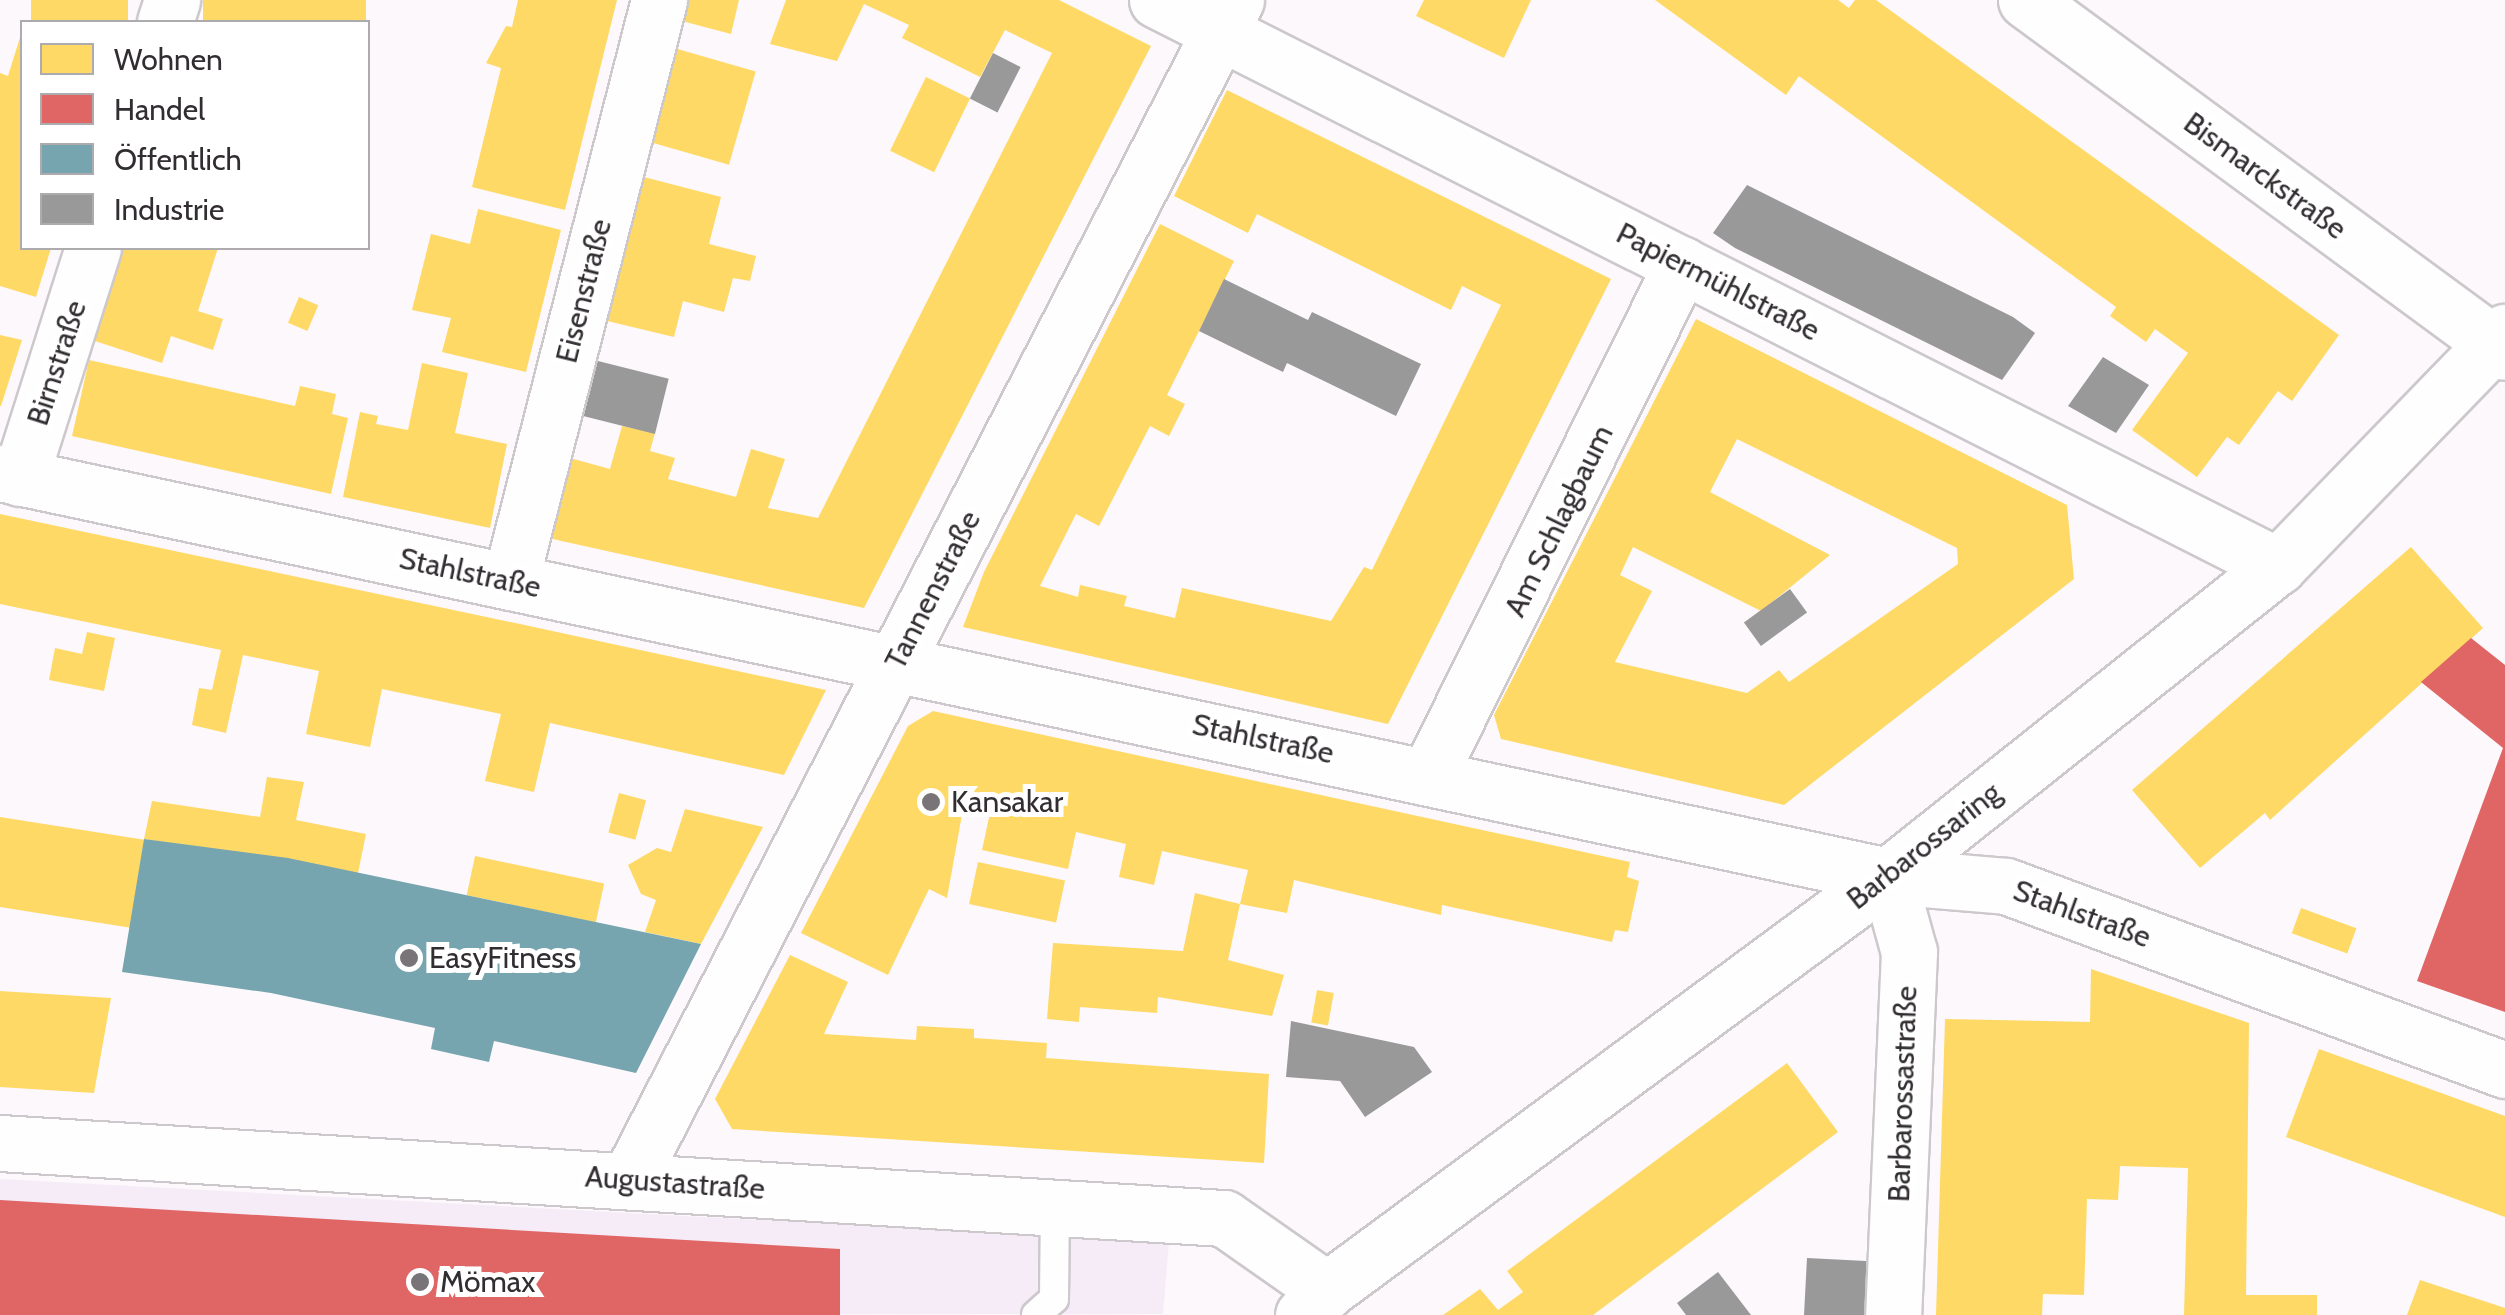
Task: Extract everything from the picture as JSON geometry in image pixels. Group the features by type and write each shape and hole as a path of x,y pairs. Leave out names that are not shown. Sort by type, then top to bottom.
{"street":[{"name":"Eisenstraße","path":"510,582 658,0"},
{"name":"Papiermühlstraße","path":"1156,0 1226,15 1682,264 2278,566"},
{"name":"Bismarckstraße","path":"2026,0 2501,342"},
{"name":"Tannenstraße","path":"629,1180 1226,15"},
{"name":"Birnstraße","path":"10,476 92,250"},
{"name":"Am Schlagbaum","path":"1429,774 1682,264"},
{"name":"Barbarossaring","path":"1315,1302 1888,876 2278,566 2501,342"},
{"name":"Stahlstraße","path":"10,476 1429,774 1888,876 2006,886 2505,1070"},
{"name":"Barbarossastraße","path":"1888,876 1909,952 1893,1315"},
{"name":"Augustastraße","path":"0,1143 1224,1218 1315,1302"}],"lane":[{"path":"1036,1315 1054,1298 1055,1207"}],"shaded area":[{"name":"Mömax","path":"0,1179 1169,1242 1163,1314 0,1315"}],"building: Wohnen":[{"path":"31,0 128,0 128,20 31,20"},
{"path":"203,0 366,0 366,20 203,20"},
{"path":"518,0 617,0 565,210 472,187 501,68 486,63 506,26 512,27"},
{"path":"688,0 739,0 731,34 682,21"},
{"path":"786,0 1059,0 1151,46 864,608 548,538 570,458 610,469 622,426 655,433 650,451 675,458 668,479 736,497 751,449 785,459 768,508 818,518 1052,53 1005,30 980,77 902,38 909,25 864,4 837,61 770,44"},
{"path":"1424,0 1531,0 1504,58 1416,16"},
{"path":"1655,0 1838,0 1849,8 1855,0 1876,0 2339,335 2292,401 2278,391 2239,445 2227,437 2197,477 2132,430 2188,353 2155,329 2146,342 2110,316 2116,307 1799,76 1786,95"},
{"path":"20,37 20,250 50,250 36,297 0,286 0,73 8,76"},
{"path":"674,48 756,71 729,165 647,141"},
{"path":"926,77 970,98 934,172 890,151"},
{"path":"1227,90 1611,279 1388,724 963,627 984,572 1160,224 1234,261 1167,395 1185,404 1169,436 1150,426 1099,526 1076,514 1040,586 1078,597 1080,585 1127,596 1124,606 1175,618 1182,588 1331,621 1364,567 1372,570 1501,305 1462,286 1451,310 1257,214 1248,233 1174,196"},
{"path":"640,176 721,197 709,244 756,256 750,281 733,278 724,312 683,301 674,337 603,320"},
{"path":"478,209 561,230 526,372 442,352 451,318 412,310 431,234 470,244"},
{"path":"121,250 217,250 198,311 223,319 213,350 171,336 162,363 92,340"},
{"path":"299,297 318,305 307,331 288,323"},
{"path":"1696,319 2067,505 2074,579 1784,805 1501,739 1494,715","holes":["1737,439 1957,548 1958,564 1789,682 1779,670 1747,693 1615,662 1652,591 1620,575 1633,547 1761,611 1830,555 1710,492"]},
{"path":"0,335 22,340 1,406 0,406"},
{"path":"89,360 295,406 300,386 336,394 332,414 348,418 331,494 72,436"},
{"path":"422,363 468,373 455,433 507,444 490,528 343,497 360,412 378,416 376,424 408,430"},
{"path":"0,514 826,690 784,775 550,723 534,792 485,781 501,714 382,689 370,747 306,734 319,671 243,655 226,733 192,725 199,688 212,690 221,650 0,604"},
{"path":"2411,547 2483,628 2270,820 2265,813 2200,868 2132,790"},
{"path":"87,632 115,638 104,691 49,680 55,648 82,654"},
{"path":"933,711 1630,862 1627,877 1639,881 1628,932 1615,930 1612,942 1442,905 1441,915 1294,880 1287,913 1240,904 1248,870 1162,851 1154,885 1119,877 1126,844 1076,832 1068,869 982,850 990,813 963,809 947,898 929,889 888,975 801,933 908,726"},
{"path":"267,777 304,782 296,820 366,834 358,873 144,839 152,801 260,817"},
{"path":"619,793 646,800 635,840 608,833"},
{"path":"685,809 763,827 701,944 645,932 656,900 641,894 628,865 657,848 671,852"},
{"path":"0,817 144,840 130,928 0,907"},
{"path":"475,856 604,883 596,923 467,895"},
{"path":"978,862 1065,881 1056,923 969,904"},
{"path":"1195,893 1240,904 1228,960 1284,975 1272,1016 1158,997 1157,1013 1080,1007 1079,1022 1047,1019 1053,943 1183,951"},
{"path":"2301,908 2356,928 2347,954 2292,933"},
{"path":"790,955 848,982 824,1034 916,1040 917,1026 974,1029 974,1038 1047,1043 1046,1058 1269,1074 1264,1163 732,1129 715,1099"},
{"path":"2091,969 2249,1023 2246,1295 2317,1295 2317,1315 2184,1315 2188,1168 2120,1166 2118,1200 2087,1199 2084,1295 2043,1294 2042,1315 1936,1315 1945,1019 2090,1022"},
{"path":"1317,990 1334,993 1328,1025 1311,1022"},
{"path":"0,991 111,998 94,1093 0,1087"},
{"path":"2319,1049 2505,1116 2505,1217 2286,1137"},
{"path":"1787,1063 1838,1132 1593,1315 1443,1315 1480,1289 1498,1310 1523,1292 1507,1271"},
{"path":"2420,1280 2505,1308 2505,1315 2407,1315"}],"building: Handel":[{"path":"2471,638 2505,665 2505,1012 2417,981 2503,748 2421,682"},
{"name":"Mömax","path":"0,1200 840,1249 840,1315 0,1315"}],"building: Öffentlich":[{"name":"EasyFitness","path":"144,839 288,858 701,944 636,1073 494,1041 489,1062 431,1049 435,1028 271,993 122,972"}],"building: Industrie":[{"path":"993,53 1021,67 997,113 970,98"},
{"path":"1747,185 2013,317 2035,333 2002,380 1735,248 1713,233"},
{"path":"1224,279 1308,320 1312,312 1421,364 1396,416 1287,363 1283,372 1199,331"},
{"path":"2103,357 2149,385 2116,433 2068,406"},
{"path":"594,360 669,379 655,434 580,415"},
{"path":"1790,589 1807,612 1761,646 1744,623"},
{"path":"1291,1021 1414,1047 1432,1072 1365,1117 1340,1081 1286,1077"},
{"path":"1807,1258 1871,1261 1868,1315 1804,1315"},
{"path":"1718,1272 1751,1315 1686,1315 1677,1303"}],"place":[{"name":"Kansakar","path":"931,802"},
{"name":"EasyFitness","path":"409,958"},
{"name":"Mömax","path":"420,1282"}]}
